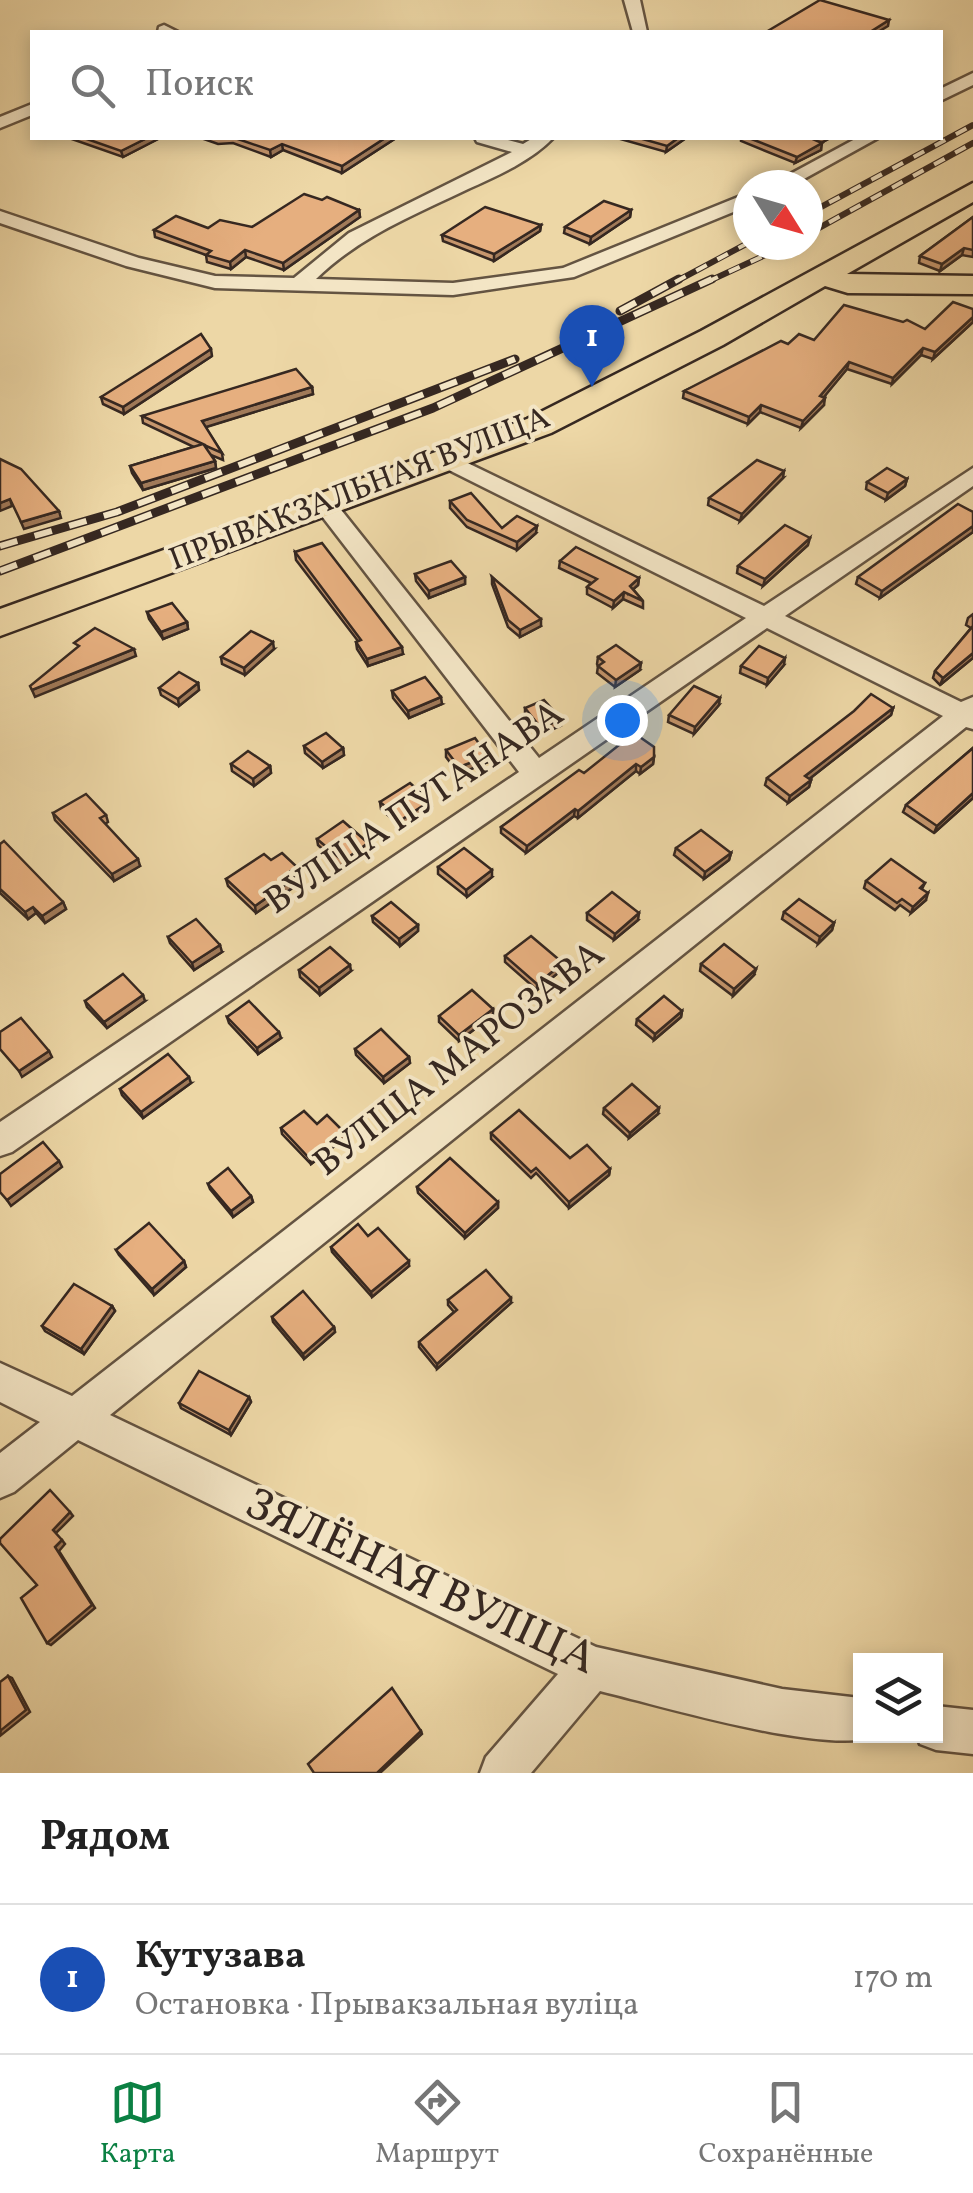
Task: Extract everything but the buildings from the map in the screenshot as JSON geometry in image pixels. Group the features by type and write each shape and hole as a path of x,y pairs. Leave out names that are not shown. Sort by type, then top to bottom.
{"main road":[{"name":"ПРЫВАКЗАЛЬНАЯ ВУЛІЦА","path":"0,622 326,506 568,412 712,338 973,190"},
{"path":"822,276 848,284 973,284"}],"street":[{"path":"632,0 640,30"},
{"path":"943,94 973,78"},
{"path":"0,123 30,110"},
{"path":"490,140 528,151"},
{"path":"301,283 325,256 376,226 528,151 542,140"},
{"path":"807,170 864,140"},
{"path":"0,217 134,262 215,282 453,290 524,282 567,272 625,252 733,205"},
{"path":"0,242 28,226"},
{"path":"449,460 766,620 970,714"},
{"name":"ВУЛІЦА ПУГАНАВА","path":"0,1142 973,475"},
{"path":"326,506 536,774"},
{"name":"ВУЛІЦА МАРОЗАВА","path":"0,1478 970,714"},
{"name":"ЗЯЛЁНАЯ ВУЛІЦА","path":"0,1382 592,1668 782,1711 853,1719"},
{"path":"502,1773 592,1668"},
{"path":"943,1729 973,1732"}],"railway":[{"path":"823,206 973,125"},
{"path":"823,226 973,143"},
{"path":"675,282 733,251"},
{"path":"707,282 755,260"},
{"path":"620,311 679,279"},
{"path":"0,571 433,408 712,279"},
{"path":"0,546 117,512 515,359"}],"place":[{"name":"Кутузава","path":"592,387"}]}
